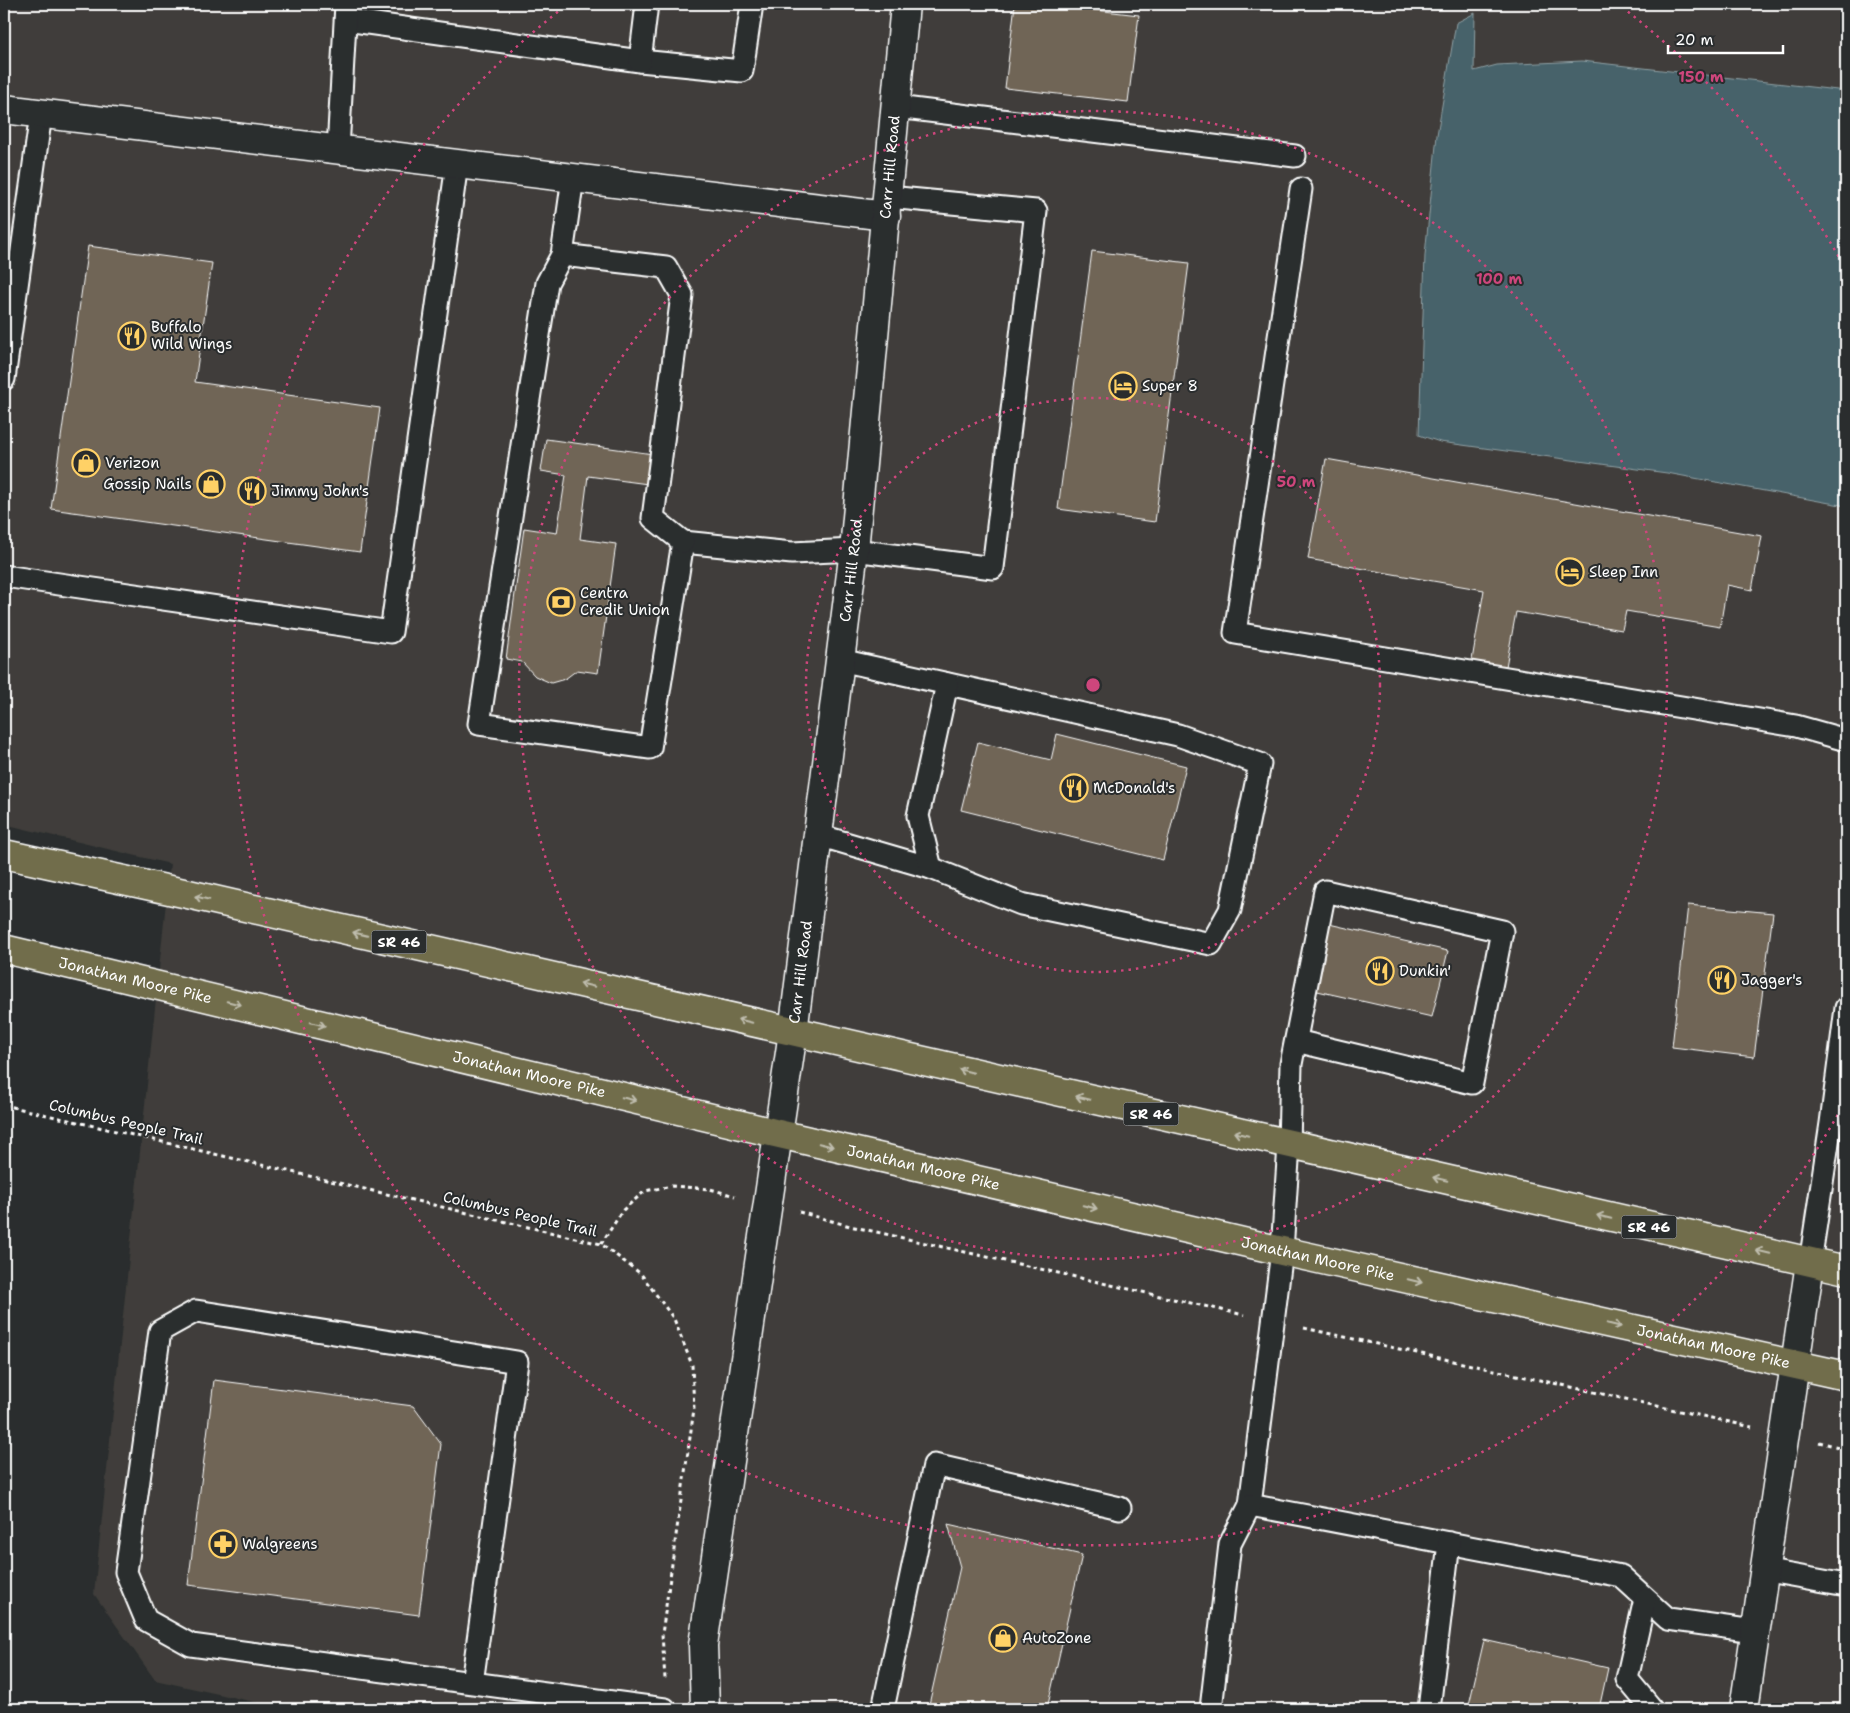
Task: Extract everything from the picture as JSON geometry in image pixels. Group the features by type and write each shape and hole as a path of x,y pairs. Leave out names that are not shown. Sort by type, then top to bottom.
{"highway":[{"name":"SR 46","path":"4,854 1846,1270"},
{"name":"Jonathan Moore Pike","path":"4,949 779,1134 1282,1251 1846,1376"}],"street":[{"name":"Carr Hill Road","path":"706,1709 703,1645 779,1134 854,550 905,4"},
{"path":"4,109 573,178 887,207"},
{"path":"1744,1709 1754,1631 1810,1263"}],"lane":[{"path":"640,61 647,4"},
{"path":"338,150 346,12 640,61 742,72 752,4"},
{"path":"896,107 1295,156"},
{"path":"4,379 42,114"},
{"path":"4,576 391,632 457,164"},
{"path":"573,178 562,255 547,283 479,724 650,748 683,542"},
{"path":"1301,189 1235,633 1796,726 1846,740"},
{"path":"562,255 666,267 682,295 653,518 683,542 792,553 854,550 993,568 1036,211 887,207"},
{"path":"818,835 930,868 1021,904 1211,944 1230,910 1260,764 1178,735 840,660"},
{"path":"930,868 918,816 947,684"},
{"path":"1212,1709 1230,1544 1250,1505 1282,1251 1289,1145 1291,1064 1325,891 1502,931 1472,1083 1296,1040"},
{"path":"1810,1263 1846,1008"},
{"path":"472,1683 517,1362 196,1311 160,1331 126,1572 146,1620 191,1645 472,1683 665,1709"},
{"path":"883,1709 934,1466 1120,1508"},
{"path":"1250,1505 1620,1576 1668,1619 1754,1631"},
{"path":"1429,1709 1449,1543"},
{"path":"1764,1570 1846,1585"},
{"path":"1645,1599 1627,1678 1652,1709"}],"path":[{"name":"Columbus People Trail","path":"4,1105 601,1244 641,1274 674,1319 692,1364 694,1409 662,1634 665,1683"},
{"path":"601,1244 623,1210 645,1191 672,1186 710,1189"},
{"path":"850,1226 1248,1315"},
{"path":"1301,1327 1740,1424"},
{"path":"1836,1446 1846,1449"}],"shaded area":[{"path":"4,4 1846,4 1846,1709 285,1709 155,1680 94,1594 170,864 4,824"}],"water":[{"path":"1475,13 1474,71 1497,65 1582,61 1846,91 1846,506 1667,473 1440,442 1419,435 1425,255 1437,135 1456,23"}],"building":[{"path":"1015,4 1044,4 1139,15 1128,102 1005,88"},
{"path":"88,246 212,263 195,382 380,408 360,552 51,509"},
{"name":"Super 8","path":"1092,251 1189,263 1155,522 1058,509"},
{"name":"Centra Credit Union","path":"546,439 653,454 648,484 588,476 580,539 616,544 598,673 577,670 565,679 551,683 535,676 522,662 506,659 524,528 557,533 566,475 541,471"},
{"name":"Sleep Inn","path":"1326,459 1762,536 1752,590 1727,585 1720,627 1626,611 1622,630 1516,612 1505,672 1471,666 1484,590 1308,559"},
{"name":"McDonald's","path":"1057,734 1186,766 1163,860 961,810 978,742 1051,760"},
{"name":"Jagger's","path":"1688,905 1773,913 1754,1057 1672,1047"},
{"name":"Dunkin'","path":"1329,924 1448,951 1432,1017 1313,990"},
{"name":"Walgreens","path":"214,1380 413,1406 441,1444 419,1615 188,1585"},
{"name":"AutoZone","path":"948,1524 1082,1555 1047,1709 928,1709 960,1567"},
{"path":"1484,1640 1608,1668 1599,1709 1468,1709"}],"place":[{"name":"Buffalo Wild Wings","path":"132,336"},
{"name":"Super 8","path":"1123,386"},
{"name":"Verizon","path":"86,463"},
{"name":"Gossip Nails","path":"211,484"},
{"name":"Jimmy John's","path":"252,491"},
{"name":"Sleep Inn","path":"1570,572"},
{"name":"Centra Credit Union","path":"561,602"},
{"name":"McDonald's","path":"1074,788"},
{"name":"Dunkin'","path":"1380,971"},
{"name":"Jagger's","path":"1722,980"},
{"name":"Walgreens","path":"223,1544"},
{"name":"AutoZone","path":"1003,1638"}]}
